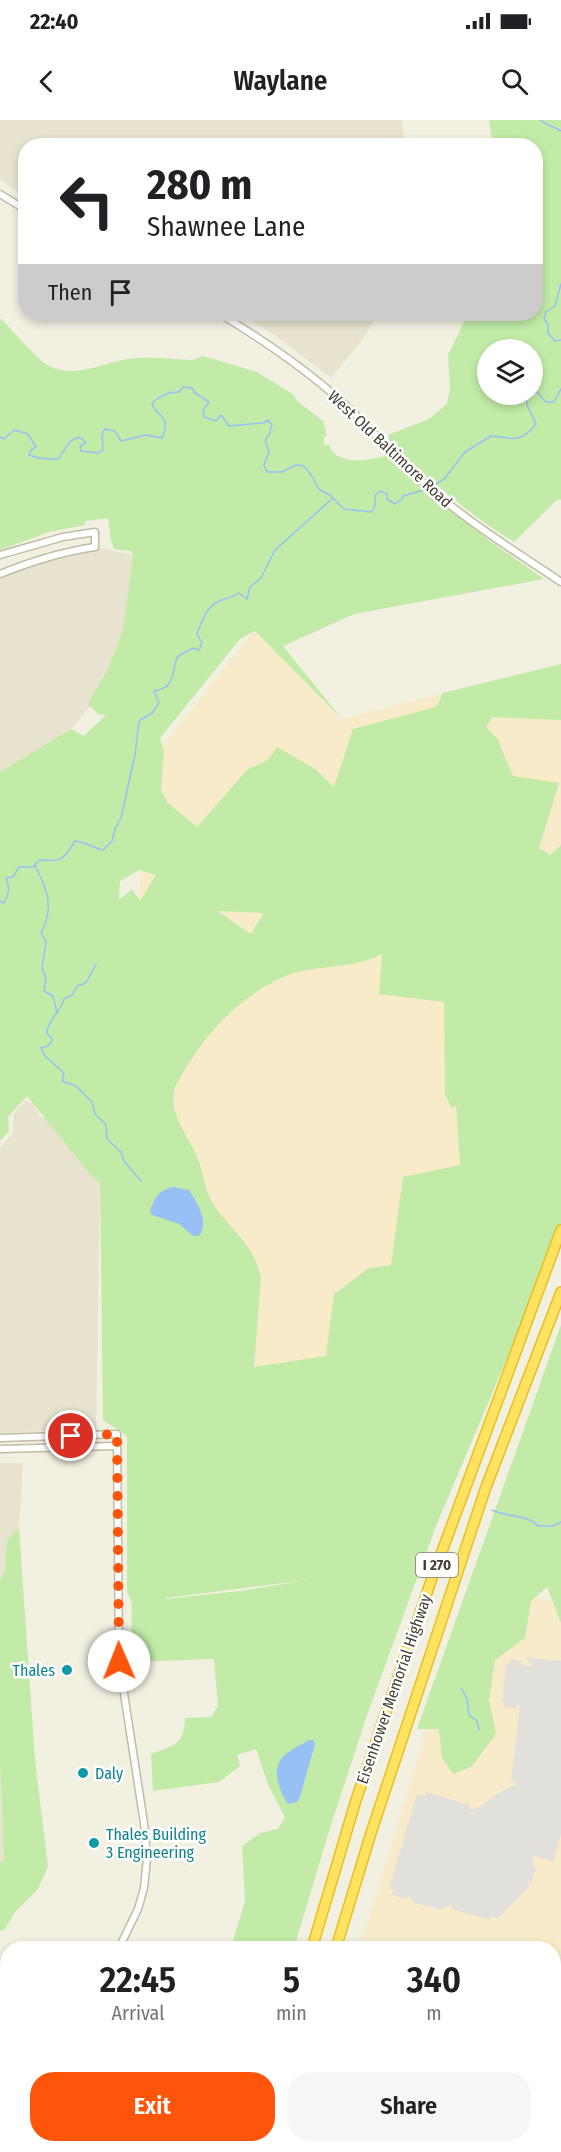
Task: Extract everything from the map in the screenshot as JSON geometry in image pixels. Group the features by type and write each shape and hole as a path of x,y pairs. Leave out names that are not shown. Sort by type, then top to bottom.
{"highway":[{"name":"Eisenhower Memorial Highway","path":"314,1941 356,1800 431,1581 561,1230"},
{"name":"Eisenhower Memorial Highway","path":"338,1941 384,1794 486,1487 561,1292"}],"street":[{"path":"0,194 18,205"},
{"name":"West Old Baltimore Road","path":"231,321 262,340 336,397 434,492 489,534 561,582"},
{"path":"0,555 63,537 95,532 95,547 42,558 0,574"},
{"path":"0,1438 117,1434 119,1661 144,1823 147,1858 142,1896 134,1921 122,1941"},
{"path":"0,1449 116,1446"}],"shaded area":[{"path":"0,120 401,120 405,138 18,138 18,192 0,180"},
{"path":"253,321 373,321 365,336 331,378"},
{"path":"95,547 133,555 124,632 102,692 71,729 0,772 0,574 41,558"},
{"path":"255,630 342,719 561,664 561,1188 427,1527 137,1438 115,1053 160,749"},
{"path":"25,1101 33,1104 40,1116 57,1125 100,1183 96,1429 0,1433 0,1148 13,1133 14,1113"},
{"path":"0,1463 23,1463 19,1528 7,1541 5,1571 0,1582"},
{"path":"473,1578 561,1605 561,1941 362,1941"},
{"path":"526,1657 561,1661 561,1835 553,1862 535,1856 532,1866 536,1868 532,1882 527,1882 530,1886 497,1919 492,1916 490,1920 452,1909 451,1904 441,1910 415,1903 409,1895 406,1899 392,1895 393,1890 389,1888 417,1794 425,1796 426,1792 470,1805 469,1809 476,1809 500,1792 515,1785 515,1781 511,1780 520,1705 517,1704 516,1708 505,1707 505,1703 502,1702 506,1663 510,1664 511,1659 521,1661 521,1665 533,1667"},
{"path":"0,1759 4,1861 0,1862"}],"green space":[{"path":"489,120 561,120 561,500 558,499 514,542 465,508 391,445 388,435 429,419 447,404 450,388 448,355 465,321 543,321 543,138 492,138"},
{"path":"0,318 38,358 59,370 78,371 136,358 193,360 203,356 257,372 294,395 296,400 323,421 327,436 324,437 324,445 329,445 339,457 355,460 386,456 491,542 544,579 354,614 283,646 342,719 255,631 240,639 160,738 164,752 161,789 167,802 197,827 248,769 268,760 277,747 315,769 334,787 353,729 436,707 443,693 561,664 561,720 492,717 486,728 497,738 513,776 559,783 539,848 550,855 561,845 561,1231 436,1526 366,1718 296,1941 233,1941 245,1901 242,1846 260,1833 278,1829 285,1817 268,1785 256,1749 237,1755 240,1766 219,1782 153,1791 151,1754 172,1746 180,1739 185,1718 211,1717 218,1706 214,1659 131,1662 132,1603 127,1591 127,1436 103,1420 100,1183 90,1174 27,1096 8,1117 9,1131 0,1141 0,772 71,729 84,736 106,715 98,714 88,704 108,669 123,631 133,555 131,551 114,549 108,518 85,521 85,525 49,532 0,550","holes":["139,870 156,875 140,901 132,889 119,900 120,881","217,911 262,913 263,914 251,934","382,954 379,994 444,1002 445,1095 452,1109 456,1105 460,1165 403,1177 391,1265 369,1268 334,1294 326,1356 254,1367 261,1277 252,1253 212,1202 198,1159 177,1118 174,1101 175,1089 203,1043 225,1017 251,995 293,973 358,963","308,1580 240,1591 165,1599 165,1598"]},
{"path":"561,1325 561,1623 547,1587 531,1601 525,1638 495,1660 489,1700 496,1734 471,1767 453,1774 442,1757 439,1729 417,1729"},
{"path":"19,1528 35,1760 48,1866 38,1889 15,1912 5,1929 0,1931 0,1862 4,1861 0,1759 0,1582 5,1570 7,1541"}],"water":[{"path":"173,1187 189,1190 195,1201 203,1219 199,1236 193,1236 179,1224 152,1215 150,1211 158,1195"},
{"path":"309,1740 313,1740 315,1744 300,1797 297,1802 288,1804 278,1782 278,1766 284,1755"}],"waterway":[{"path":"540,120 561,131"},
{"path":"561,284 555,306 546,312 544,319 548,324 548,333 555,341 561,340"},
{"path":"0,437 4,439 14,430 28,434 36,447 29,455 54,459 58,459 71,441 78,438 82,438 86,443 80,446 81,451 98,453 103,450 102,434 105,429 115,431 121,441 146,435 162,438 165,430 164,420 152,403 164,394 179,392 183,387 192,388 195,393 209,402 203,410 204,417 216,421 221,415 229,426 263,423 268,420 272,425 265,440 269,452 264,465 267,472 282,472 296,465 304,466 319,489 330,495 344,509 372,512 375,496 380,491 387,494 387,499 395,504 403,496 427,489"},
{"path":"543,399 546,402 554,402 561,389"},
{"path":"431,487 444,479 465,452 491,436 516,438 525,435 536,424 527,405"},
{"path":"0,901 4,903 8,893 6,878 13,877 19,867 33,867 39,860 57,860 65,856 75,841 103,850 112,841 121,818 135,755 139,721 152,713 159,703 154,691 166,687 172,679 177,657 193,648 199,650 202,643 197,634 210,608 217,602 239,593 247,599 250,587 261,578 275,550 333,498"},
{"path":"35,865 48,899 48,915 41,933 46,942 42,968 46,978 44,991 53,996 57,1013"},
{"path":"96,964 86,983 77,986 72,995 64,999 48,1028 47,1033 53,1040 48,1046 41,1048 45,1056 64,1073 62,1081 76,1086 92,1102 95,1114 106,1125 107,1139 121,1152 124,1161 141,1181"},
{"path":"492,1510 529,1520 538,1526 553,1526 561,1522"},
{"path":"461,1688 467,1699 469,1715 477,1721 479,1730"}],"place":[{"name":"Thales","path":"67,1670"},
{"name":"Daly","path":"83,1773"},
{"name":"Thales Building 3 Engineering","path":"94,1843"}],"route":[{"path":"71,1436 117,1434 119,1661"}]}
